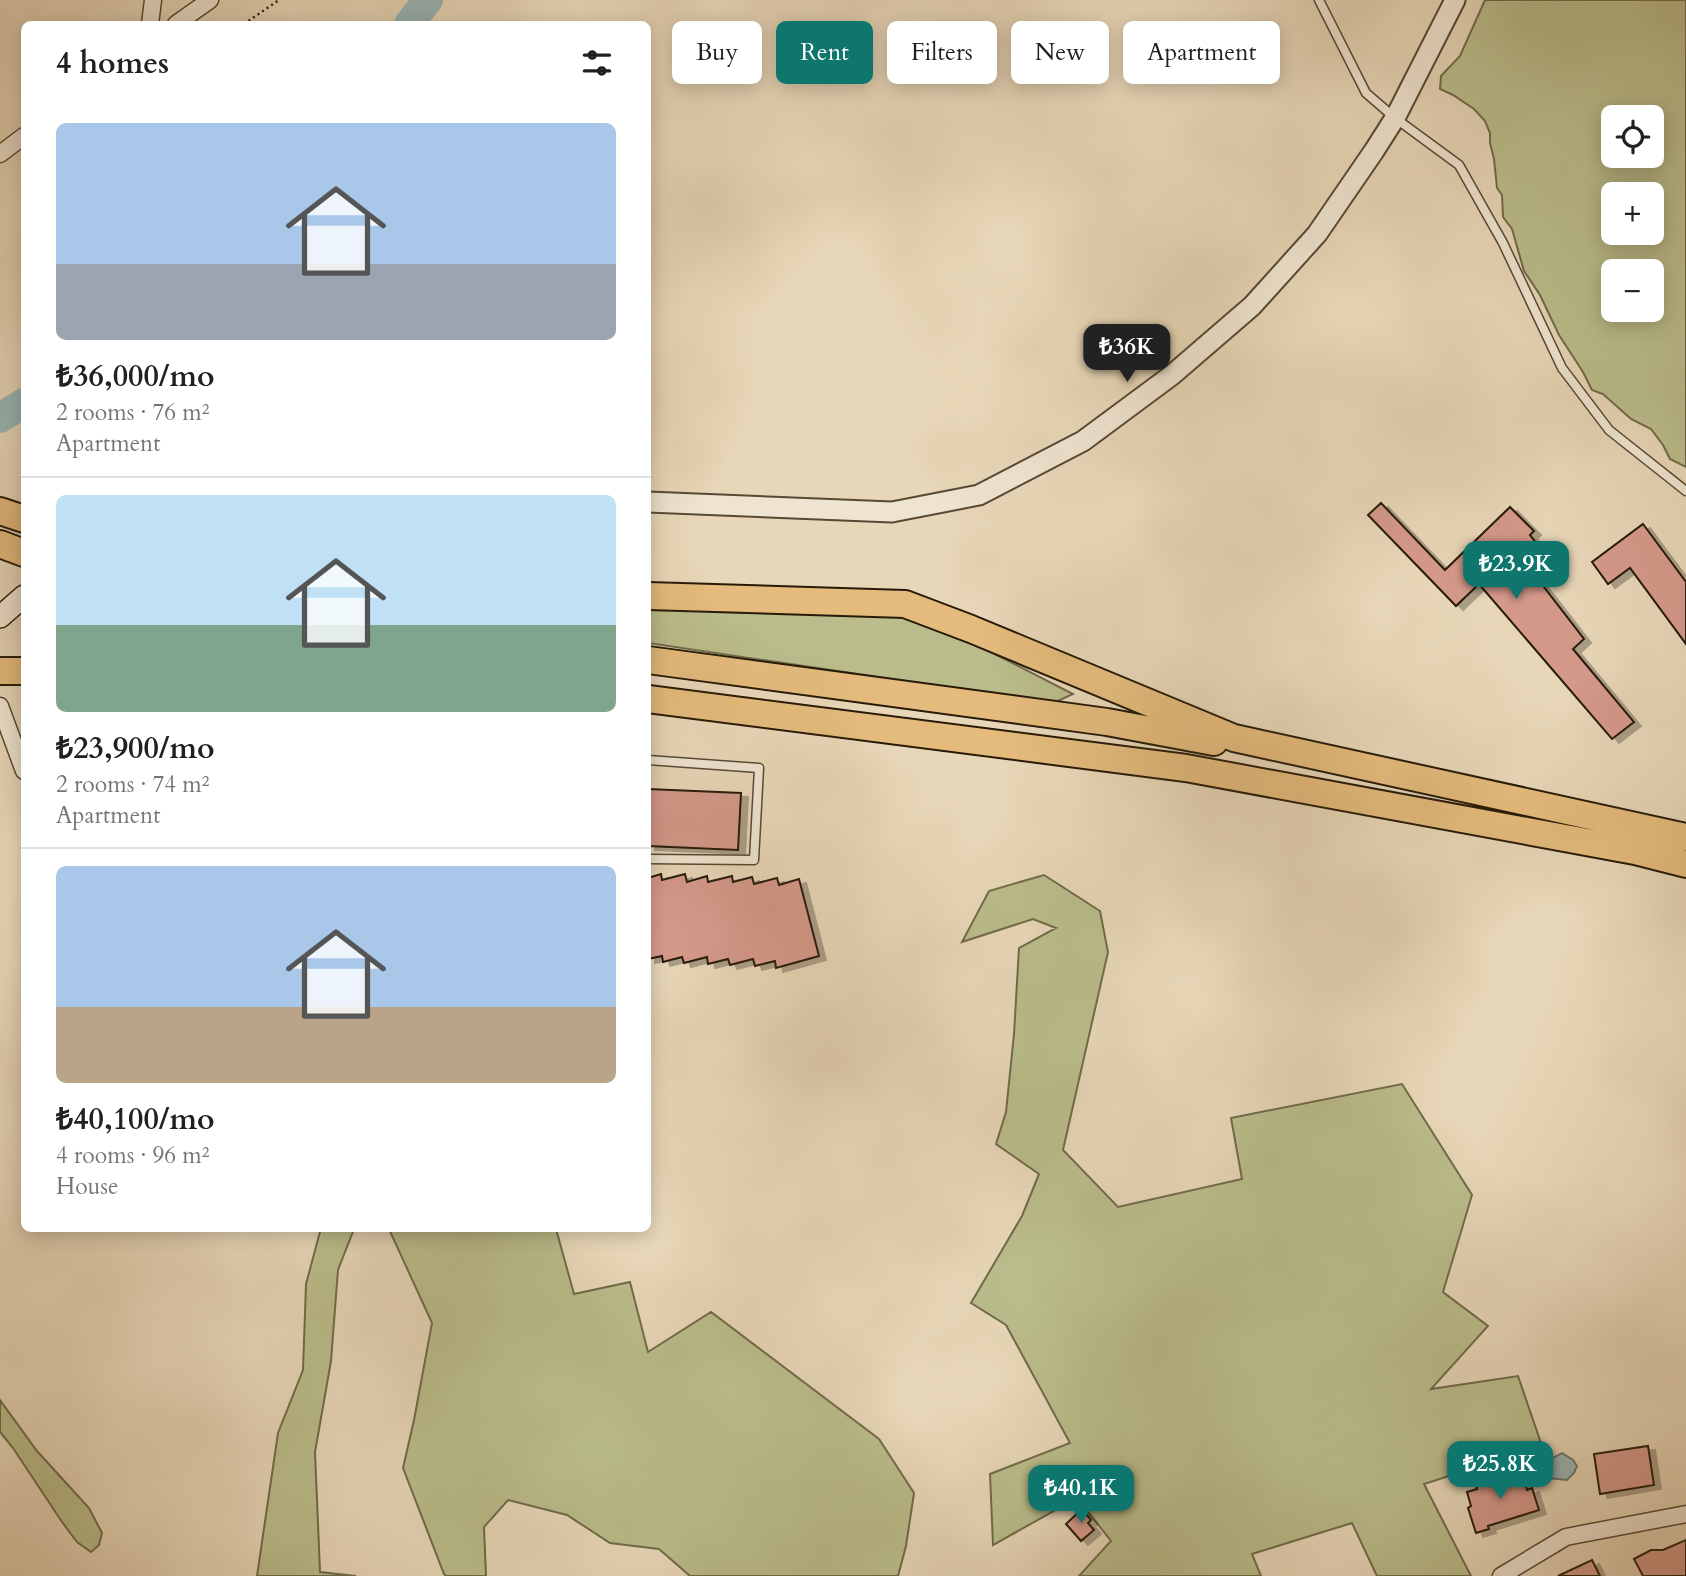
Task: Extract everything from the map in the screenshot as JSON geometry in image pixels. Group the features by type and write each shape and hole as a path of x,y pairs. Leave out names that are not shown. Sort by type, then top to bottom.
{"highway":[{"path":"0,511 21,518"},
{"path":"0,544 21,552"},
{"path":"651,596 905,604 1234,738 1686,837"},
{"path":"651,660 1107,722 1494,796"},
{"path":"0,671 21,671"},
{"path":"651,699 1186,768 1635,851 1686,864"}],"main road":[{"path":"0,617 21,600"}],"street":[{"path":"150,21 153,0"},
{"path":"180,21 210,0"},
{"path":"651,502 892,512 979,495 1083,440 1172,375 1252,306 1317,234 1395,118 1455,0"},
{"path":"0,154 21,138"},
{"path":"0,706 21,758"},
{"path":"1501,1576 1566,1537 1686,1514"}],"lane":[{"path":"1319,0 1366,93 1459,165 1503,243 1562,368 1609,430 1686,491"},
{"path":"651,760 759,768 754,860 651,859"}],"path":[{"path":"248,21 279,0"}],"green space":[{"path":"1485,0 1686,0 1686,467 1670,459 1651,429 1631,419 1603,394 1592,390 1524,271 1512,229 1503,217 1502,195 1497,188 1490,133 1485,121 1474,109 1440,89 1441,76 1460,56"},
{"path":"651,597 887,609 936,624 1073,694 1058,701 1027,699 651,643"},
{"path":"1044,875 1100,911 1108,952 1063,1150 1118,1207 1242,1179 1231,1118 1402,1084 1472,1195 1443,1292 1488,1326 1431,1389 1518,1376 1542,1446 1424,1484 1471,1576 1377,1576 1352,1523 1252,1554 1261,1576 1079,1576 1111,1541 1077,1498 993,1545 990,1474 1070,1443 1006,1325 971,1303 1022,1216 1039,1174 996,1144 1006,1112 1019,948 1056,928 1033,919 962,942 989,891"},
{"path":"320,1232 353,1232 338,1270 331,1361 315,1452 320,1572 356,1576 257,1576 278,1433 303,1370 306,1284"},
{"path":"390,1232 557,1232 574,1294 630,1282 648,1352 711,1312 879,1439 914,1493 906,1546 898,1576 690,1576 659,1549 610,1543 567,1515 508,1500 484,1527 486,1576 446,1576 403,1468 432,1323"},
{"path":"0,1400 37,1451 89,1508 102,1533 99,1545 91,1552 77,1542 0,1432"}],"water":[{"path":"1562,1453 1577,1466 1574,1473 1567,1480 1547,1478 1542,1472 1545,1465"}],"building":[{"path":"1381,503 1445,570 1510,507 1534,531 1530,535 1553,564 1537,578 1584,639 1573,649 1634,722 1612,739 1479,584 1456,606 1368,515"},
{"path":"1643,524 1686,582 1686,644 1630,568 1608,584 1592,562"},
{"path":"651,789 741,793 738,850 651,846"},
{"path":"661,874 662,880 685,874 687,882 707,876 708,882 732,876 733,882 752,877 754,884 777,878 779,885 799,879 819,956 776,968 775,961 755,966 753,959 730,965 728,959 708,964 707,957 684,963 682,957 663,962 662,956 651,958 651,877"},
{"path":"1648,1446 1654,1485 1600,1494 1594,1454"},
{"path":"1512,1473 1513,1477 1522,1474 1527,1490 1532,1488 1539,1510 1488,1526 1489,1529 1476,1533 1468,1508 1471,1506 1467,1492 1477,1489 1476,1485"},
{"path":"1082,1509 1091,1520 1088,1523 1094,1530 1081,1541 1066,1524"},
{"path":"1686,1540 1686,1576 1643,1576 1634,1559 1651,1550 1663,1550"},
{"path":"1592,1560 1600,1576 1558,1576"}],"waterway":[{"path":"411,21 428,0"},
{"path":"0,418 21,405"}]}
